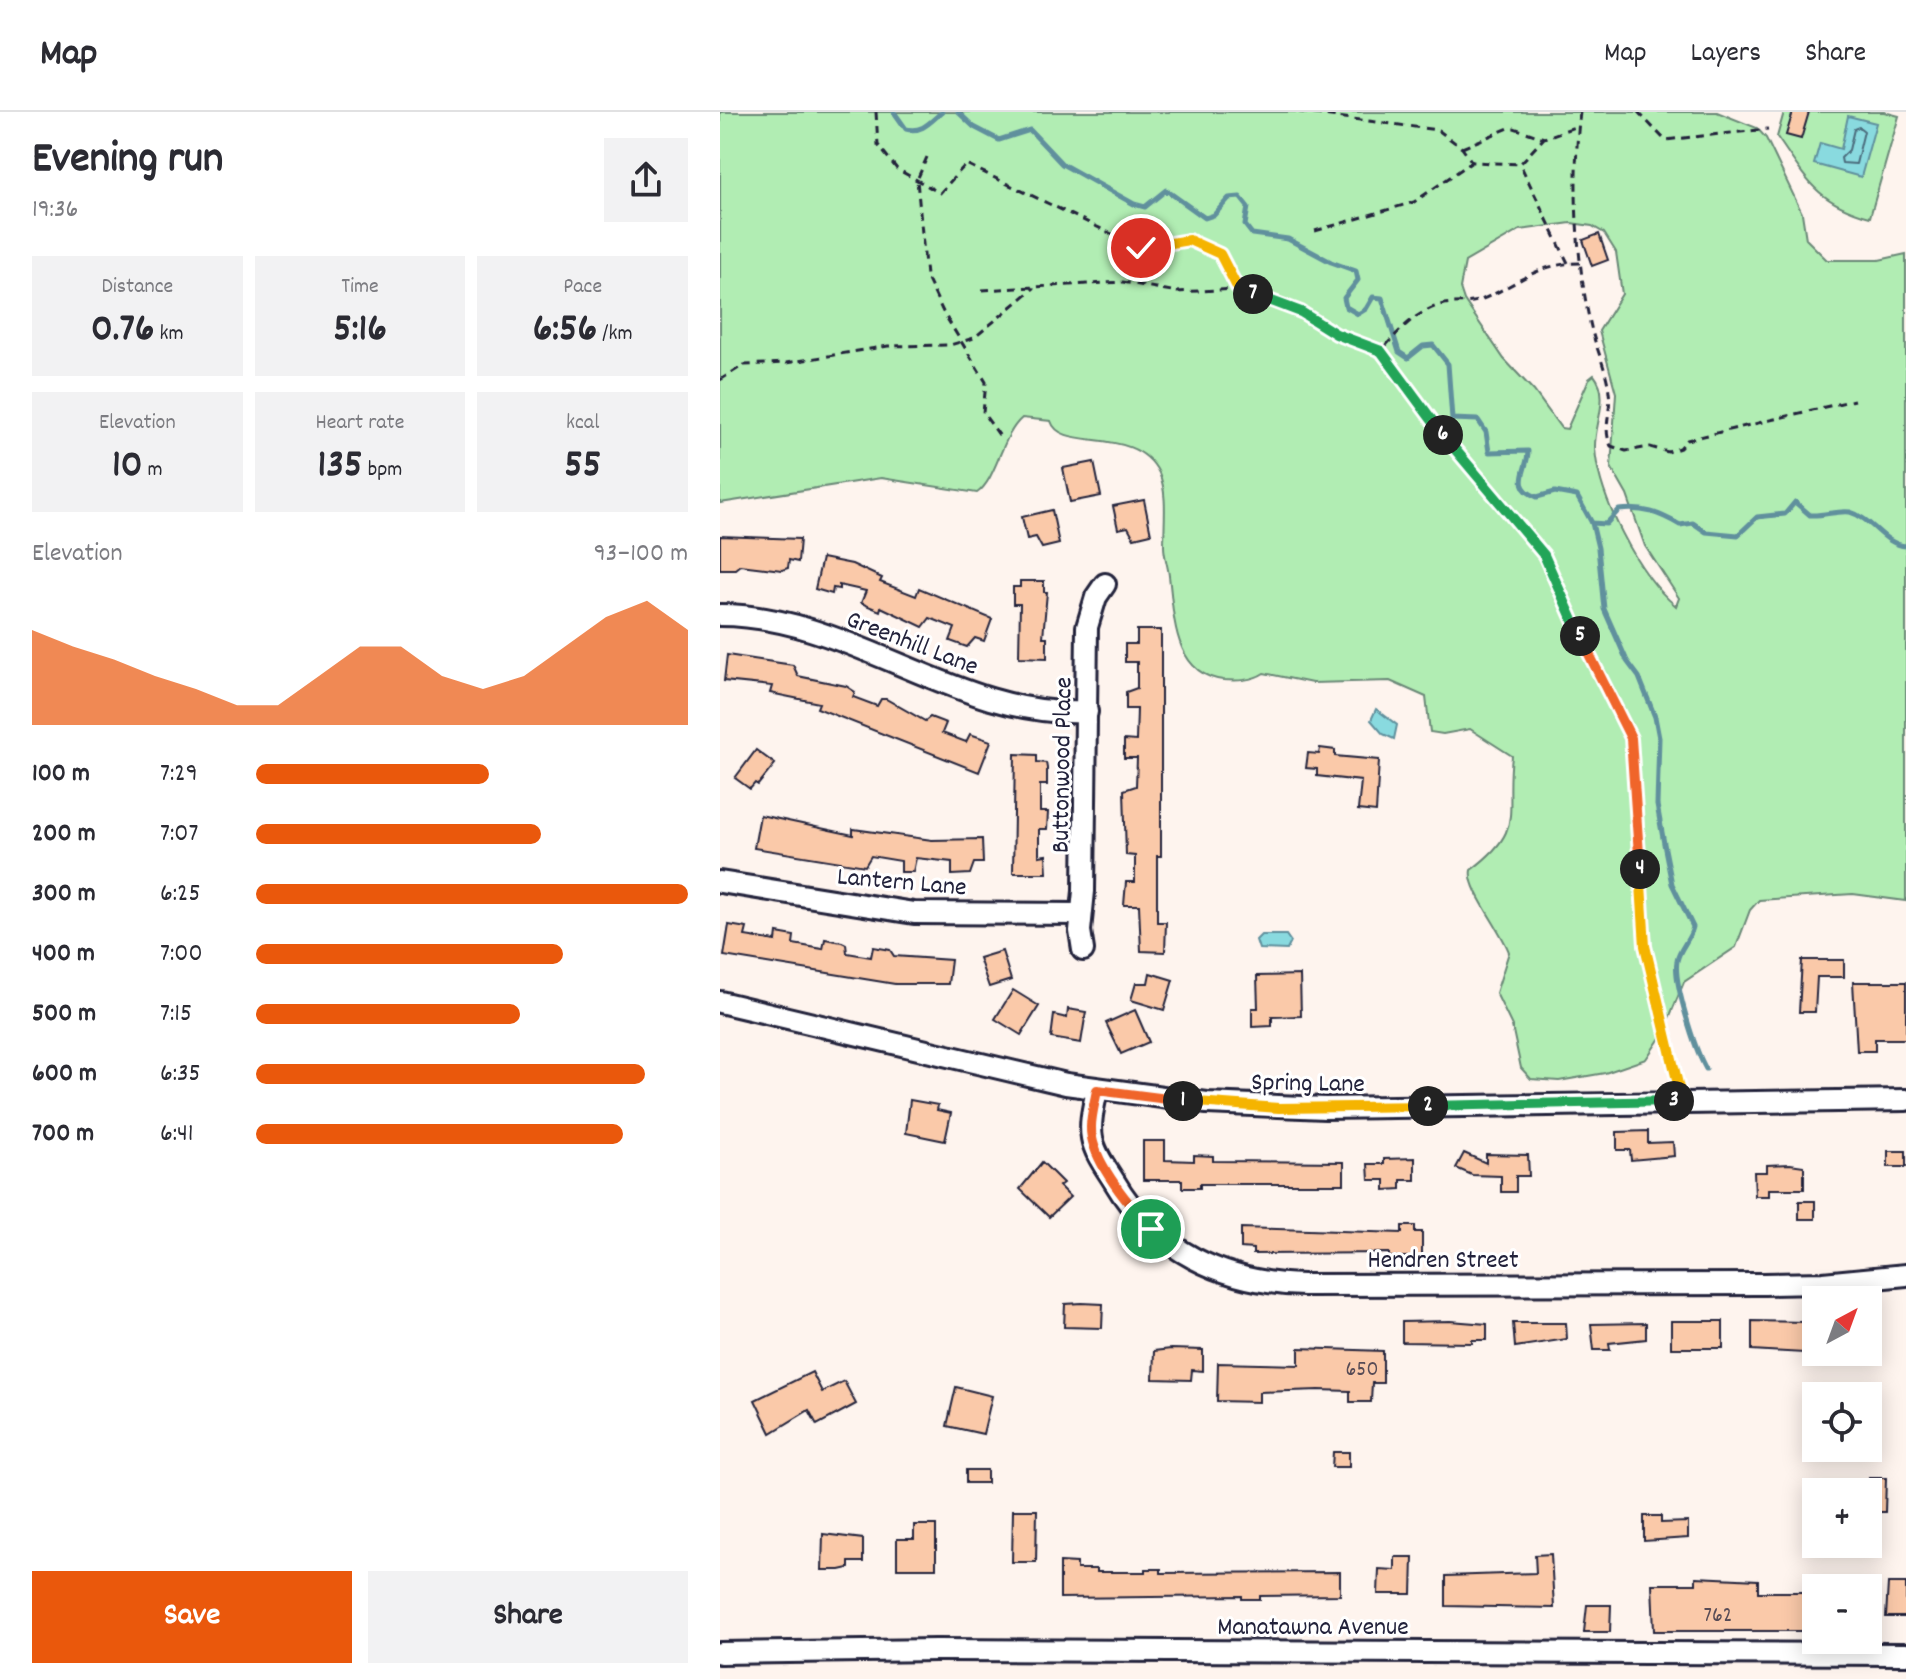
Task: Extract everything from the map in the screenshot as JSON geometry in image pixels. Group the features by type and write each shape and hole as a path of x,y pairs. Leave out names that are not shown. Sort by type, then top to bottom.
{"street":[{"name":"Buttonwood Place","path":"1083,950 1081,914 1087,627 1096,597 1105,584"},
{"name":"Greenhill Lane","path":"720,615 812,629 1020,709 1087,712"},
{"name":"Lantern Lane","path":"720,882 914,913 1081,914"},
{"name":"Spring Lane","path":"720,1002 1097,1090 1279,1108 1906,1100"},
{"name":"Hendren Street","path":"1097,1090 1091,1128 1095,1148 1136,1212 1167,1241 1195,1260 1222,1272 1258,1282 1764,1284 1823,1283 1906,1275"},
{"name":"Manatawna Avenue","path":"720,1653 950,1650 1906,1654"}],"path":[{"path":"876,112 878,145 897,169 940,193 966,164 1141,248 1189,240 1210,249 1220,254 1238,289"},
{"path":"1299,112 1438,130 1462,148 1472,162"},
{"path":"1580,112 1576,170 1582,263 1591,325 1609,389 1606,437 1611,446 1626,451 1650,447 1668,452 1680,448 1687,440 1854,400"},
{"path":"1638,112 1665,140 1768,129"},
{"path":"1315,231 1414,202 1472,162 1520,164 1544,138 1578,126"},
{"path":"1462,148 1511,127 1544,138"},
{"path":"927,157 917,180 926,276 943,312 986,382 983,413 1002,439"},
{"path":"1520,164 1568,263"},
{"path":"1381,351 1409,320 1440,305 1481,300 1539,268 1582,263"},
{"path":"982,290 1123,282 1177,292 1238,289 1301,312 1336,334 1381,351 1435,426 1544,555 1631,738 1645,946 1682,1101"},
{"path":"720,380 744,365 786,363 888,346 974,338 1034,288"}],"green space":[{"path":"720,112 1717,112 1757,128 1766,138 1802,213 1806,239 1827,260 1879,260 1906,254 1906,901 1853,894 1759,900 1750,910 1736,947 1684,982 1662,1035 1646,1059 1605,1073 1559,1081 1531,1079 1521,1068 1512,1026 1496,993 1509,952 1471,878 1471,870 1500,843 1510,820 1512,756 1470,729 1443,734 1430,732 1426,697 1390,681 1312,683 1264,673 1249,679 1223,680 1194,667 1185,654 1175,624 1164,550 1164,490 1159,473 1148,458 1117,443 1069,436 1058,430 1051,421 1022,418 1009,435 990,478 977,493 881,478 720,503","holes":["1571,223 1592,226 1604,233 1616,252 1622,294 1599,331 1616,393 1611,467 1627,495 1645,546 1679,598 1676,606 1634,555 1604,489 1595,448 1602,401 1599,383 1594,375 1589,379 1567,429 1561,428 1534,391 1504,359 1464,300 1460,288 1465,262 1520,230"]},
{"path":"1784,112 1884,112 1899,116 1870,217 1837,204 1814,188 1777,137"}],"water":[{"path":"1848,116 1876,123 1861,177 1814,164 1820,143 1841,149"},
{"path":"1376,709 1397,725 1394,739 1383,734 1371,720"},
{"path":"1261,935 1286,935 1291,942 1287,950 1259,949 1256,940"}],"building":[{"path":"1793,112 1809,112 1801,139 1786,135"},
{"path":"1599,234 1608,260 1592,266 1583,240"},
{"path":"1094,462 1101,496 1070,502 1063,468"},
{"path":"1144,500 1151,534 1134,538 1128,527 1118,529 1113,506"},
{"path":"1052,510 1059,544 1042,548 1036,537 1027,539 1022,517"},
{"path":"720,536 800,539 798,562 789,560 788,568 782,570 740,565 735,569 720,569"},
{"path":"822,558 852,564 882,578 880,582 916,596 919,588 992,619 984,641 975,638 967,647 950,641 955,628 930,618 923,627 881,607 880,611 861,603 866,591 839,585 839,589 833,588 832,594 815,589"},
{"path":"1020,581 1044,581 1044,592 1047,592 1043,637 1047,637 1047,658 1019,657 1020,604 1013,604 1013,587 1020,587"},
{"path":"1137,630 1161,630 1161,856 1157,856 1157,922 1166,922 1165,952 1141,951 1139,905 1124,905 1126,882 1135,882 1135,856 1126,855 1124,790 1136,786 1137,758 1124,758 1124,740 1136,741 1137,709 1126,709 1126,692 1137,688 1137,662 1125,662 1125,644 1137,644"},
{"path":"727,655 793,665 798,676 846,686 855,692 853,697 877,706 881,699 886,699 925,721 930,717 946,723 942,733 966,742 970,734 991,741 979,772 817,708 819,703 770,693 772,686 724,681"},
{"path":"1320,748 1335,750 1335,756 1379,760 1376,812 1358,810 1361,781 1317,776 1317,769 1306,768 1308,753 1319,754"},
{"path":"756,750 775,764 758,785 755,783 750,789 735,778"},
{"path":"1015,754 1037,755 1037,762 1046,763 1047,785 1040,785 1040,812 1048,812 1047,829 1039,829 1039,856 1046,855 1047,873 1013,873"},
{"path":"760,815 853,835 853,829 932,840 982,839 983,863 974,863 970,874 952,875 952,862 916,858 913,872 901,872 901,861 871,856 865,866 754,848"},
{"path":"729,925 747,928 745,936 776,941 777,933 794,936 793,944 823,949 825,939 842,942 846,944 847,953 871,957 873,947 890,950 894,956 951,960 948,984 895,984 724,956"},
{"path":"1002,951 1011,980 989,987 979,958"},
{"path":"1802,960 1844,960 1844,977 1817,977 1815,1012 1799,1012"},
{"path":"1150,973 1173,980 1164,1010 1131,1000 1136,983 1148,983"},
{"path":"1300,975 1301,1016 1272,1017 1272,1026 1252,1027 1252,1008 1258,1008 1257,976"},
{"path":"1853,982 1906,982 1906,1039 1875,1039 1875,1051 1857,1051"},
{"path":"1013,990 1039,1006 1021,1035 995,1019"},
{"path":"1068,1009 1086,1012 1081,1043 1051,1038 1054,1015 1067,1018"},
{"path":"1135,1010 1149,1042 1121,1054 1106,1023"},
{"path":"910,1100 938,1105 937,1110 951,1113 945,1141 906,1133"},
{"path":"1648,1131 1648,1143 1673,1142 1674,1156 1631,1160 1630,1150 1617,1150 1617,1132"},
{"path":"1143,1141 1165,1141 1165,1160 1194,1161 1194,1155 1213,1156 1213,1161 1344,1162 1344,1184 1200,1184 1200,1188 1182,1188 1182,1180 1143,1180"},
{"path":"1888,1151 1906,1151 1906,1167 1888,1167"},
{"path":"1464,1153 1486,1163 1486,1154 1528,1155 1529,1176 1516,1176 1516,1192 1501,1192 1501,1176 1472,1175 1456,1168"},
{"path":"1415,1158 1415,1180 1401,1180 1401,1189 1385,1190 1385,1180 1369,1180 1368,1164 1384,1164 1384,1159"},
{"path":"1042,1162 1063,1183 1059,1186 1070,1197 1049,1217 1020,1189"},
{"path":"1767,1165 1804,1166 1804,1189 1769,1189 1769,1196 1755,1196 1754,1172 1767,1172"},
{"path":"1799,1201 1815,1201 1815,1219 1799,1219"},
{"path":"1402,1226 1415,1226 1415,1232 1422,1232 1422,1257 1389,1257 1389,1253 1253,1254 1253,1249 1241,1248 1241,1228 1402,1233"},
{"path":"1065,1304 1103,1304 1102,1328 1064,1327"},
{"path":"1671,1321 1723,1321 1723,1348 1671,1348"},
{"path":"1752,1321 1802,1322 1802,1353 1752,1350"},
{"path":"1402,1322 1487,1324 1487,1340 1472,1340 1472,1343 1402,1342"},
{"path":"1513,1323 1566,1323 1567,1339 1515,1347"},
{"path":"1646,1323 1646,1339 1609,1343 1610,1350 1594,1350 1591,1324"},
{"path":"1299,1348 1383,1351 1383,1383 1372,1383 1371,1402 1350,1402 1350,1391 1319,1390 1259,1392 1259,1402 1217,1401 1218,1363 1299,1365"},
{"path":"1203,1350 1203,1371 1192,1370 1191,1380 1153,1379 1154,1351"},
{"path":"812,1372 822,1392 844,1381 856,1404 817,1425 809,1410 771,1433 755,1400"},
{"path":"956,1387 992,1396 983,1434 947,1426"},
{"path":"1333,1452 1349,1452 1349,1467 1332,1467"},
{"path":"966,1470 987,1470 987,1483 966,1483"},
{"path":"1882,1478 1886,1478 1885,1512 1882,1512"},
{"path":"1013,1510 1037,1510 1036,1562 1012,1562"},
{"path":"1644,1516 1661,1516 1661,1523 1688,1522 1688,1538 1644,1541"},
{"path":"914,1525 936,1525 936,1568 897,1568 897,1539 914,1539"},
{"path":"823,1534 863,1539 863,1562 849,1562 849,1568 840,1570 822,1570"},
{"path":"1551,1554 1554,1608 1446,1606 1446,1576 1536,1573 1535,1555"},
{"path":"1395,1557 1413,1557 1412,1594 1378,1594 1379,1569 1395,1570"},
{"path":"1060,1562 1077,1563 1077,1569 1097,1569 1097,1572 1161,1569 1161,1573 1340,1572 1340,1595 1260,1596 1260,1599 1242,1599 1242,1596 1060,1598"},
{"path":"1696,1577 1758,1580 1758,1592 1802,1592 1802,1631 1654,1631 1652,1584 1696,1584"},
{"path":"1888,1583 1906,1583 1906,1617 1886,1617"},
{"path":"1587,1605 1611,1605 1610,1632 1584,1632"}],"waterway":[{"path":"894,112 906,129 912,130 926,126 942,112"},
{"path":"958,112 974,127 999,140 1030,130 1062,164 1134,204 1145,207 1166,190 1205,218 1214,215 1229,198 1240,197 1248,207 1245,225 1252,234 1288,239 1331,262 1356,271 1358,280 1344,298 1346,307 1358,314 1366,309 1373,297 1382,298 1399,352 1408,358 1423,346 1433,345 1448,364 1452,419 1478,420 1486,432 1489,452 1528,451 1522,477 1524,488 1537,497 1555,492 1577,496 1592,523 1606,524 1619,510 1636,509 1658,514 1680,525 1693,523 1706,532 1738,535 1757,517 1785,514 1795,502 1810,515 1841,512 1858,515 1891,541 1906,546"},
{"path":"1592,523 1598,548 1604,609 1627,661 1639,677 1655,717 1659,738 1657,805 1672,884 1693,927 1677,961 1678,984 1691,1032 1706,1069"}],"route":[{"path":"1141,248 1189,240 1220,254 1238,289 1301,312 1336,334 1381,351 1435,426 1544,555 1631,738 1645,946 1682,1101 1279,1108 1097,1090 1091,1128 1095,1148 1118,1188 1151,1229"}]}
